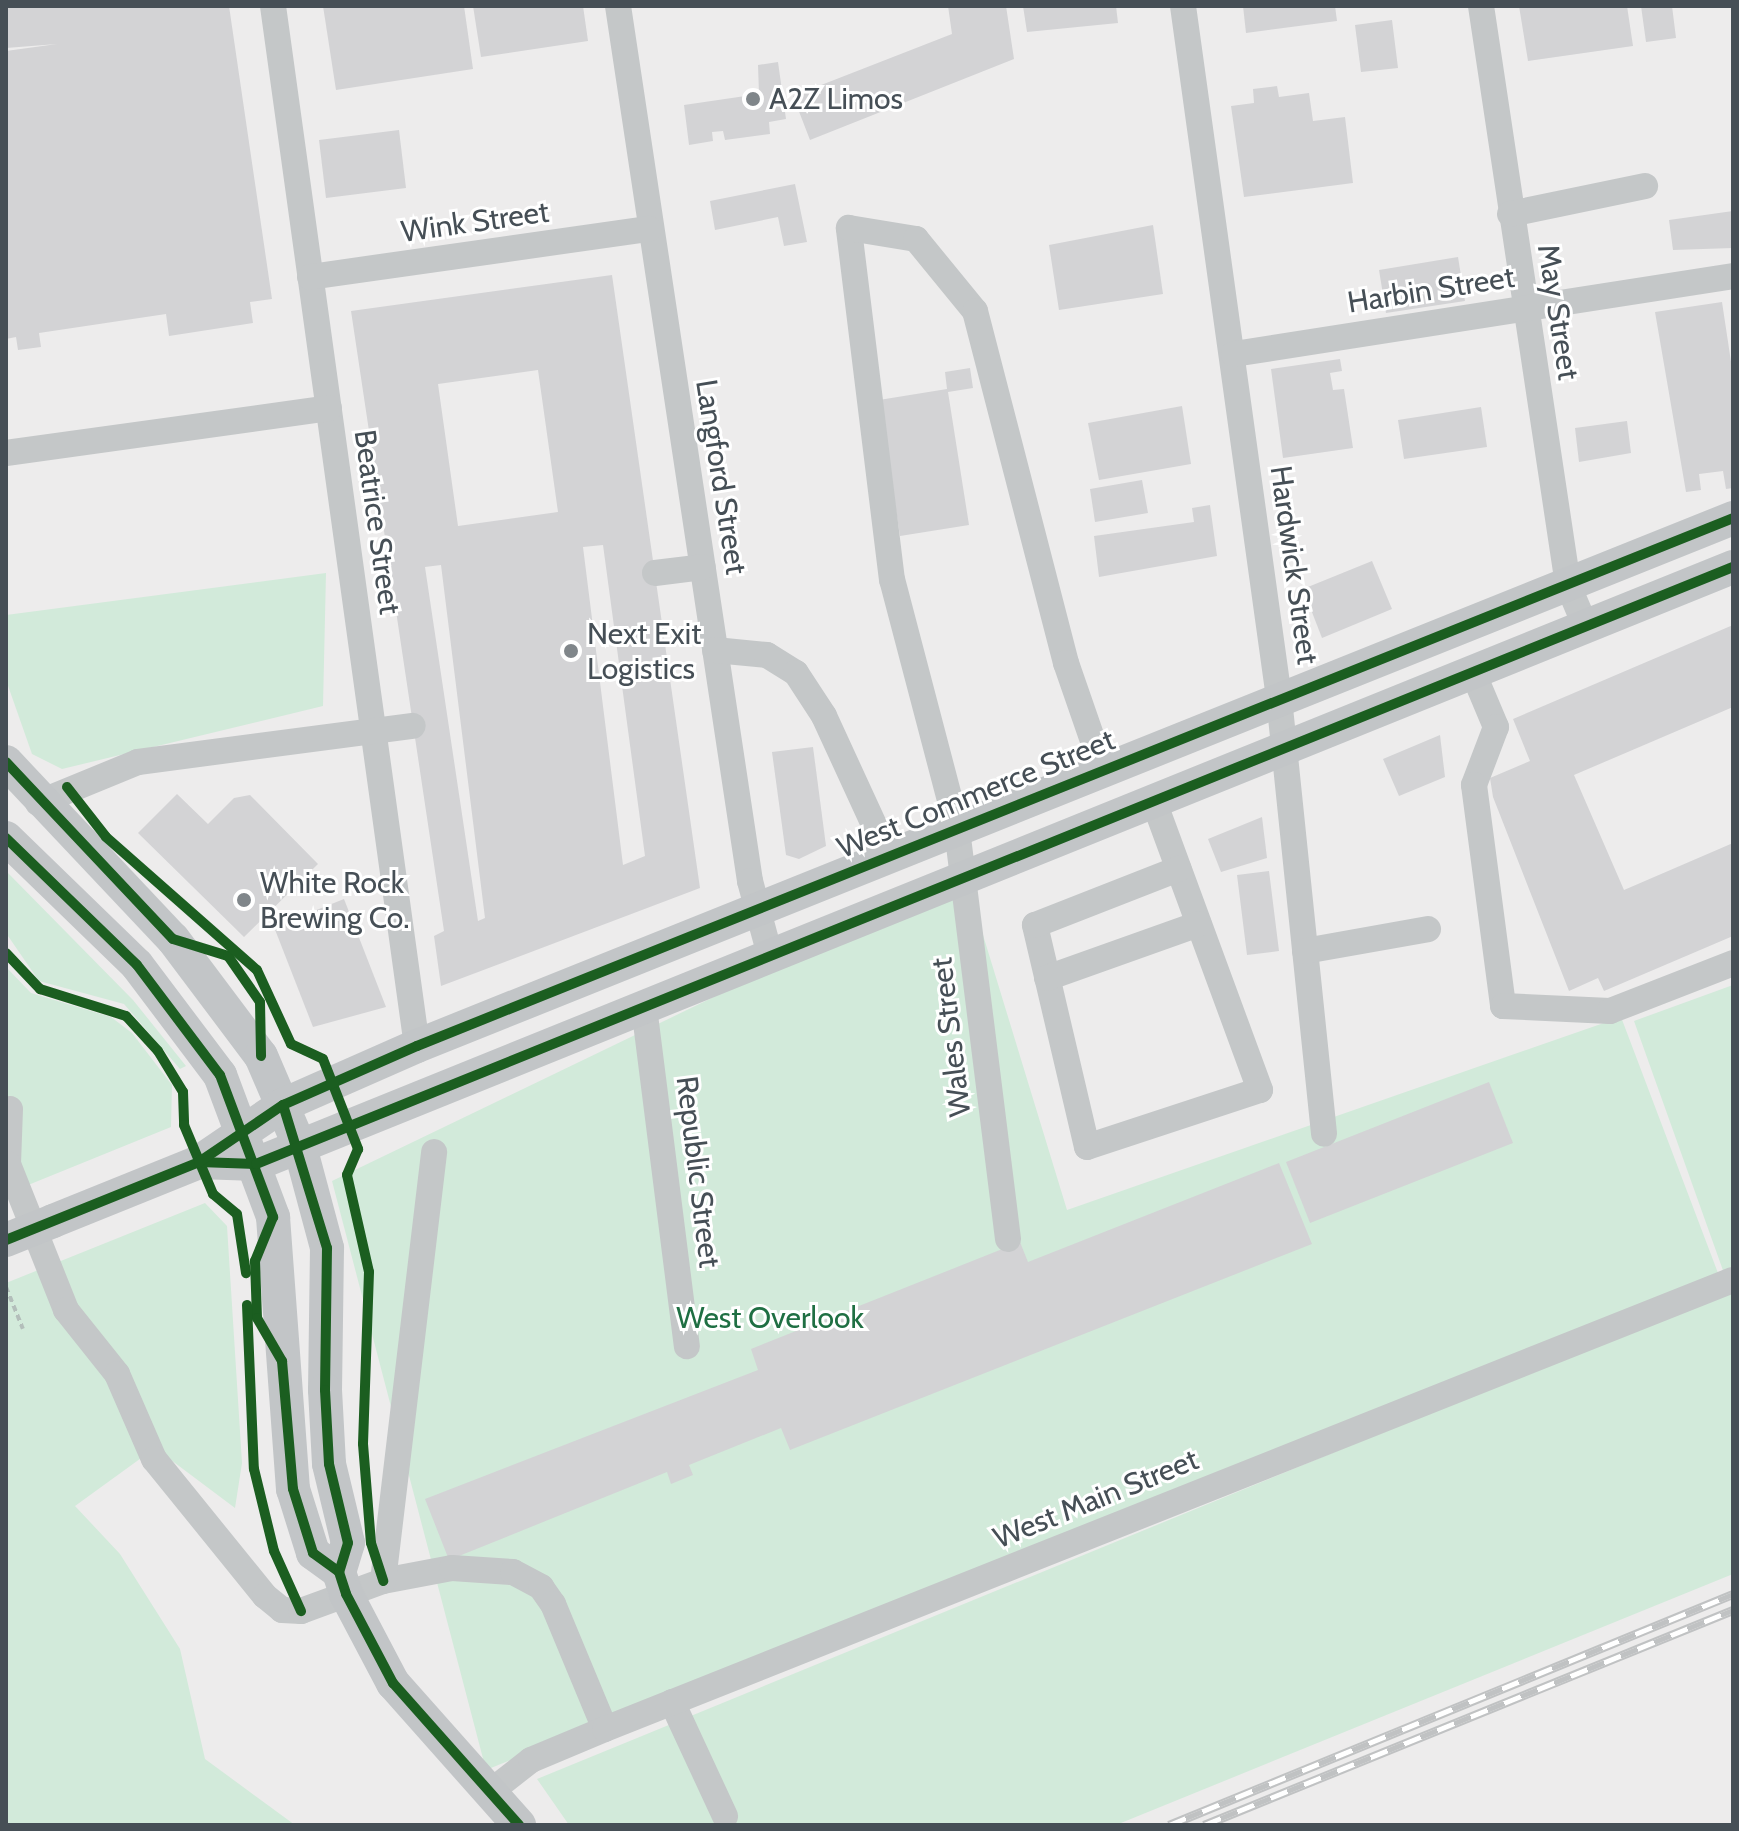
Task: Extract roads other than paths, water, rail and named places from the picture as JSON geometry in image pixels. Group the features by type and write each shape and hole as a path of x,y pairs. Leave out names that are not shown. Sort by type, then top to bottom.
{"main road":[{"name":"West Commerce Street","path":"199,1162 242,1129 283,1105 417,1046 1733,518"},
{"path":"6,1240 199,1162 256,1164 300,1147 1282,746 1733,567"},
{"path":"6,762 38,803 229,1005 283,1105 300,1147 327,1248 329,1464 348,1543 342,1583"},
{"path":"6,826 38,803"},
{"path":"6,838 187,1024 242,1129 256,1164 280,1260 283,1424 293,1489 313,1553 342,1583 393,1683 519,1825"}],"street":[{"name":"Beatrice Street","path":"273,6 417,1046"},
{"name":"Langford Street","path":"618,6 649,229 755,908 770,955"},
{"name":"Hardwick Street","path":"1183,6 1234,354 1279,698 1324,1134"},
{"name":"May Street","path":"1481,6 1568,585 1585,625"},
{"path":"1510,214 1645,186"},
{"name":"Wales Street","path":"1008,1239 965,876 957,827 892,580 849,228 916,239 975,311 1066,663 1103,770"},
{"name":"Wink Street","path":"310,277 649,229"},
{"name":"Harbin Street","path":"1234,354 1733,276"},
{"path":"6,453 329,408"},
{"path":"655,573 703,567"},
{"path":"715,650 767,655 796,673 824,716 888,855"},
{"path":"1472,670 1496,727 1474,785 1503,1006 1610,1011 1733,963"},
{"path":"38,803 138,762 413,726"},
{"path":"1153,799 1260,1090 1087,1147 1035,925 1178,869"},
{"path":"1047,978 1199,924"},
{"path":"1305,951 1428,929"},
{"name":"Republic Street","path":"644,1007 687,1346"},
{"path":"10,1109 8,1164 66,1310 117,1374 154,1459 282,1610 342,1583 383,1581 452,1568 513,1572 541,1587 567,1631 605,1729"},
{"path":"383,1581 434,1152"},
{"name":"West Main Street","path":"490,1792 531,1760 605,1729 1733,1280"},
{"path":"672,1702 725,1816"}],"railway":[{"path":"1169,1825 1733,1594"},
{"path":"1204,1825 1733,1610"}],"place":[{"name":"A2Z Limos","path":"753,99"},
{"name":"Next Exit Logistics","path":"571,651"},
{"name":"White Rock Brewing Co.","path":"244,900"}],"park label":[{"name":"West Overlook","path":"770,1318"}]}
